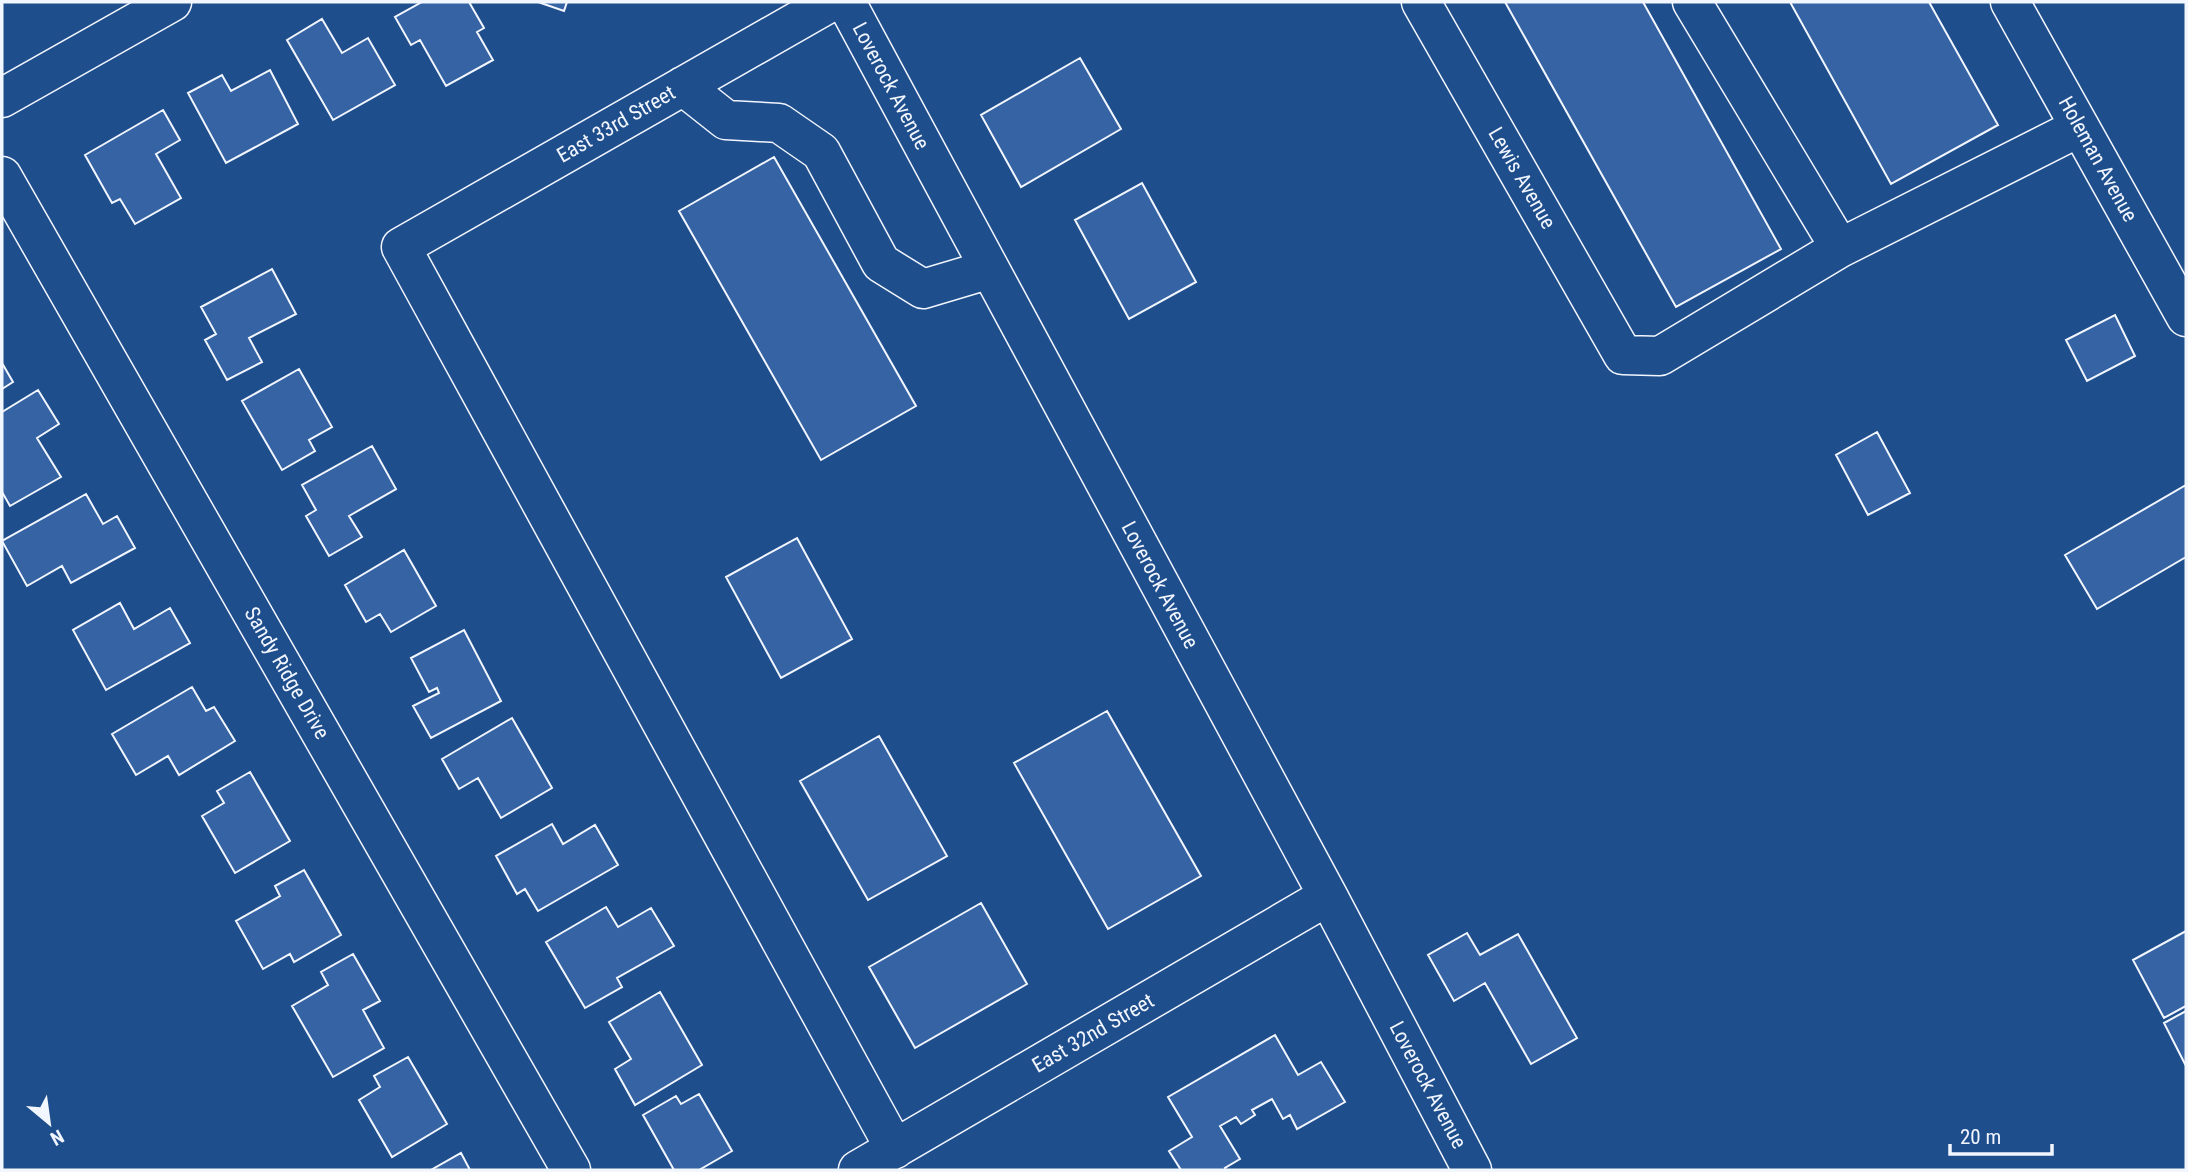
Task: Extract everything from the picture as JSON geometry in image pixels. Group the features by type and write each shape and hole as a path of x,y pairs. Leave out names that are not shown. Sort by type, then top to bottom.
{"street":[{"name":"East 33rd Street","path":"831,2 401,247 895,1149"},
{"name":"Loverock Avenue","path":"846,2 1328,896 1460,1166"},
{"name":"Lewis Avenue","path":"1421,2 1623,355 1660,356 1840,248"},
{"path":"1692,2 1840,248 2080,127"},
{"name":"Holeman Avenue","path":"2010,2 2186,317"},
{"path":"2,98 162,4"},
{"path":"683,86 726,120 779,123 821,152 881,263 923,289 990,269"},
{"name":"Sandy Ridge Drive","path":"2,176 571,1170"},
{"name":"East 32nd Street","path":"859,1170 1328,896"}],"building":[{"path":"422,2 469,2 484,28 477,32 493,60 446,86 420,40 411,45 395,17"},
{"path":"538,2 567,2 564,11"},
{"path":"1505,2 1643,2 1781,249 1676,307"},
{"path":"1790,2 1929,2 1998,125 1891,184"},
{"path":"322,19 342,53 368,38 395,85 333,120 287,40"},
{"path":"1080,58 1121,129 1021,187 981,115"},
{"path":"270,70 298,124 226,163 188,93 222,75 231,91"},
{"path":"163,110 180,140 156,154 181,198 135,224 120,199 112,203 85,155"},
{"path":"774,157 916,406 821,460 679,211"},
{"path":"1142,183 1196,282 1129,319 1075,220"},
{"path":"272,269 296,314 249,338 262,362 227,380 205,340 216,334 201,307"},
{"path":"2115,315 2135,356 2087,381 2066,340"},
{"path":"2,363 13,382 2,389"},
{"path":"299,369 332,427 309,440 315,451 282,470 242,401"},
{"path":"38,390 59,424 37,438 61,477 10,506 2,492 2,412"},
{"path":"1877,432 1910,493 1868,515 1836,455"},
{"path":"372,446 396,489 349,516 362,537 329,556 306,516 316,510 302,485"},
{"path":"2186,485 2186,557 2097,609 2065,555"},
{"path":"86,494 103,524 117,516 135,548 71,583 62,566 27,586 2,541"},
{"path":"797,538 852,639 781,678 726,577"},
{"path":"404,550 436,606 391,632 380,614 366,622 345,585"},
{"path":"120,603 134,629 170,608 190,643 106,690 73,630"},
{"path":"464,630 501,701 431,738 413,706 439,693 437,688 429,692 411,658"},
{"path":"192,687 206,711 214,707 235,741 179,775 168,756 136,775 112,734"},
{"path":"1107,711 1201,876 1108,929 1014,763"},
{"path":"512,718 552,788 501,818 478,778 459,789 442,759"},
{"path":"879,736 947,856 868,900 800,781"},
{"path":"250,772 290,841 235,873 202,816 224,803 217,791"},
{"path":"552,824 563,844 595,825 618,865 538,911 525,889 517,894 496,856"},
{"path":"304,870 341,935 294,962 290,954 263,969 236,921 280,896 275,886"},
{"path":"981,903 1027,984 915,1048 869,967"},
{"path":"606,907 618,927 651,908 674,946 617,978 622,987 585,1008 546,942"},
{"path":"2186,931 2186,1006 2164,1018 2133,960"},
{"path":"1467,933 1480,955 1518,934 1577,1038 1531,1064 1485,983 1454,1001 1428,955"},
{"path":"353,954 380,1001 363,1010 384,1048 333,1077 292,1006 328,985 321,972"},
{"path":"660,992 702,1065 635,1105 615,1069 631,1059 609,1022"},
{"path":"2186,1011 2186,1066 2164,1023"},
{"path":"1275,1035 1298,1075 1321,1062 1345,1102 1297,1129 1290,1115 1283,1119 1272,1099 1252,1110 1255,1115 1241,1124 1236,1117 1220,1126 1240,1159 1225,1168 1226,1170 1181,1170 1169,1151 1192,1137 1168,1097"},
{"path":"408,1057 447,1124 392,1157 359,1100 380,1087 374,1076"},
{"path":"699,1094 732,1151 699,1170 674,1170 643,1115 676,1096 681,1104"},
{"path":"461,1153 470,1170 431,1170"}]}
